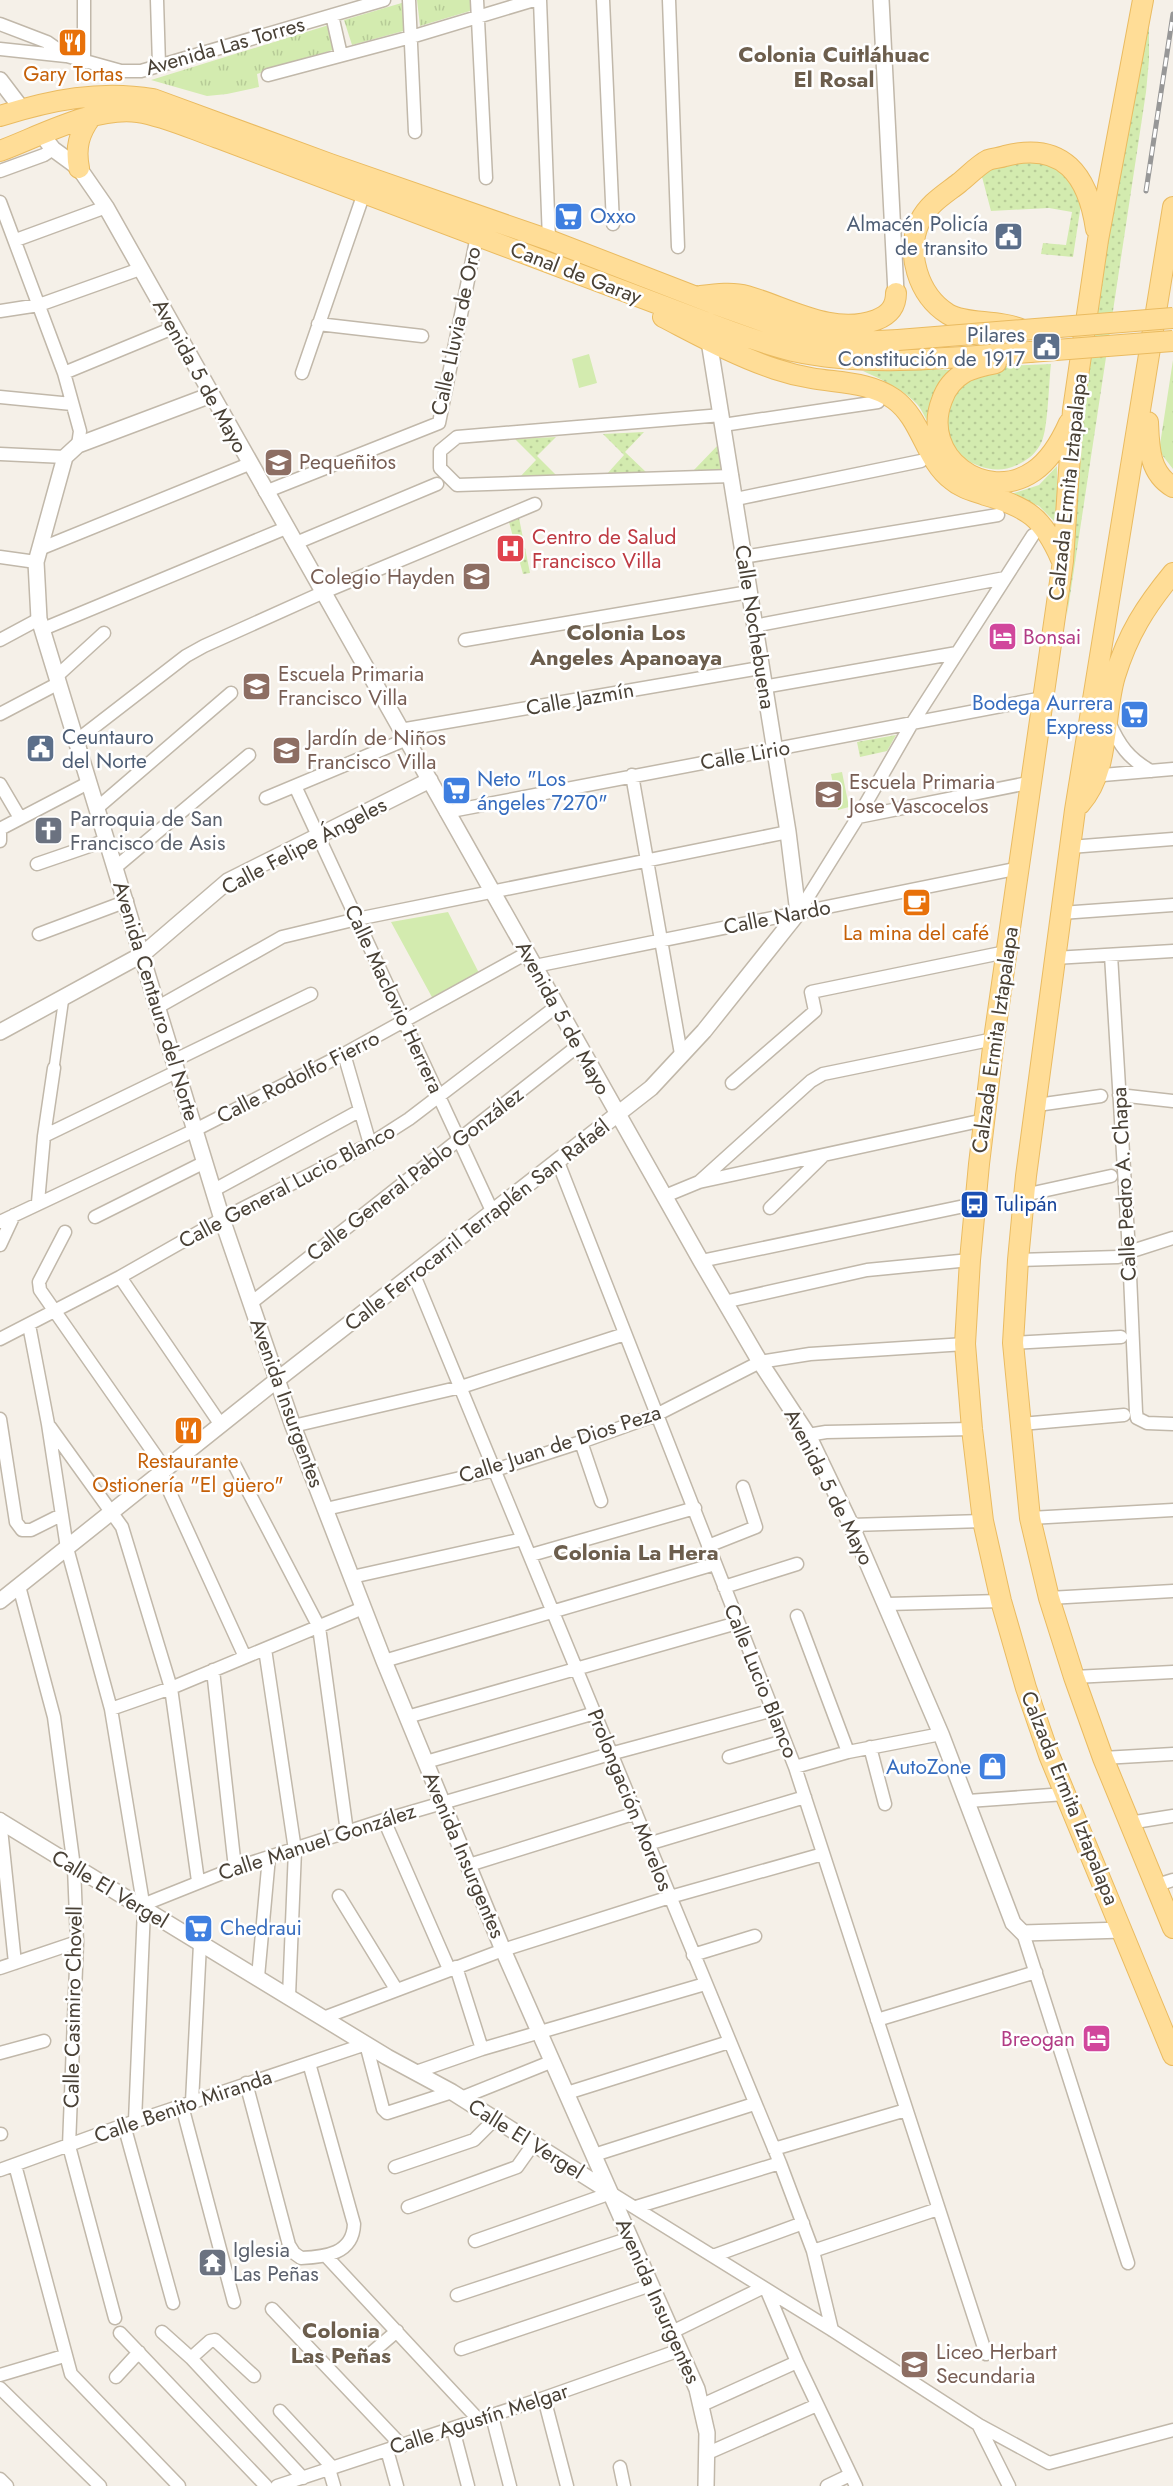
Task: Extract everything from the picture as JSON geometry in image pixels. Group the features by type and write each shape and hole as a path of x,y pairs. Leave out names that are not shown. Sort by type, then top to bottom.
{"main road":[{"name":"Calzada Ermita Iztapalapa","path":"1143,0 1098,240 1073,410 1063,561 1033,782 994,1039 974,1204 965,1344 983,1521 1001,1601 1026,1688 1065,1794 1173,2055"},
{"name":"Canal de Garay","path":"0,116 68,99 104,94 153,99 330,164 549,240 695,297 796,333 901,350 1030,352 1173,341"},
{"name":"Canal de Garay","path":"0,152 47,142 91,117 118,112 137,112 364,193 746,337 794,351 846,358 1025,331 1173,318"},
{"path":"79,168 78,141 91,117"},
{"path":"1025,331 1006,324 962,320 948,314 924,288 916,269 914,248 920,222 934,202 988,160 1037,151 1052,155 1076,174 1091,203 1098,240"},
{"path":"1173,207 1169,251 1143,393 1088,776 1084,800 1075,810 1054,958 1024,1195 1013,1343 1030,1518 1049,1598 1074,1677 1129,1823 1164,1883 1173,1928"},
{"path":"627,292 651,310 709,341 774,369 808,378 869,387 895,399 917,428 933,459 951,480 967,489 1018,505 1030,512 1047,531 1063,561"},
{"path":"695,297 745,296 801,316 853,324 869,322 887,314 895,303 896,293"},
{"path":"1030,352 973,369 960,376 948,388 938,412 938,431 943,447 956,466 970,476 986,482 1006,482 1025,477 1042,465 1051,454 1064,433 1073,410"},
{"path":"1143,393 1150,455 1158,472 1173,487"},
{"path":"1088,776 1107,719 1114,678 1127,640 1140,615 1173,573"}],"street":[{"path":"84,0 84,62"},
{"path":"157,0 159,65"},
{"name":"Avenida Las Torres","path":"0,24 47,42 67,56 84,62 121,71 141,71 332,15 348,5 384,0"},
{"path":"409,0 415,132"},
{"path":"477,0 486,178"},
{"path":"268,75 411,37 534,0"},
{"path":"540,0 549,240"},
{"path":"603,0 613,224"},
{"path":"669,0 678,247"},
{"path":"882,0 896,293"},
{"path":"332,15 341,55"},
{"path":"0,49 67,56"},
{"path":"0,80 22,109"},
{"path":"0,171 44,155 47,142"},
{"name":"Avenida 5 de Mayo","path":"47,142 79,168 106,207 724,1302 808,1436 887,1604 968,1801 1013,1923 1023,1933"},
{"path":"302,373 364,193"},
{"path":"0,202 64,373 80,431 78,445"},
{"path":"16,240 106,207"},
{"name":"Calle Lluvia de Oro","path":"265,492 439,423 477,236"},
{"path":"0,311 39,305 140,269"},
{"path":"318,324 422,336"},
{"path":"64,373 173,328"},
{"name":"Calle Nochebuena","path":"709,341 788,832 798,913"},
{"path":"0,454 65,457 78,445 211,396"},
{"path":"0,397 72,404"},
{"path":"732,476 457,485 440,468 440,451 457,437 723,420 878,402"},
{"name":"Avenida Centauro del Norte","path":"65,457 39,555 41,624 222,1219"},
{"path":"736,499 921,461"},
{"path":"0,557 39,555 249,464"},
{"path":"296,543 436,484"},
{"path":"76,741 186,656 324,592 535,504"},
{"path":"743,557 998,514"},
{"path":"2,637 41,624 286,528"},
{"name":"Calle Ferrocarril Terraplén San Rafaél","path":"0,1600 651,1088 711,1022 798,913 858,817 911,725 1033,535"},
{"path":"754,626 1005,578"},
{"path":"465,640 749,592"},
{"path":"0,714 58,679 104,633"},
{"path":"763,687 957,653"},
{"name":"Calle Jazmín","path":"266,798 403,735 760,668"},
{"path":"96,809 231,693"},
{"name":"Calle Lirio","path":"446,812 1043,698"},
{"path":"1107,719 1117,741 1127,755 1152,771"},
{"path":"116,867 249,755"},
{"path":"1088,776 1173,769"},
{"path":"632,775 681,1054"},
{"name":"Calle Felipe Ángeles","path":"0,1032 143,954 228,881 430,780"},
{"path":"858,817 1033,782"},
{"path":"0,783 20,818"},
{"path":"0,841 0,829 88,783"},
{"name":"Calle Maclovio Herrera","path":"295,786 494,1213"},
{"path":"158,1006 282,937 357,919 788,832"},
{"path":"1070,847 1173,839"},
{"path":"37,864 107,840"},
{"name":"Calle Nardo","path":"531,959 661,940 1020,868"},
{"path":"39,934 127,901"},
{"path":"1061,913 1173,905"},
{"path":"1054,958 1173,951"},
{"path":"732,1083 815,1011 811,992 1006,952"},
{"name":"Calle Pedro A. Chapa","path":"1111,955 1119,1095 1130,1414"},
{"name":"Calle Rodolfo Fierro","path":"0,1221 195,1130 405,1021 531,959"},
{"path":"44,1136 311,994"},
{"path":"38,1202 44,1136 64,997"},
{"name":"Calle General Lucio Blanco","path":"0,1339 120,1277 222,1219 370,1144 409,1119 557,1006"},
{"path":"699,1182 811,1081 823,1074 994,1039"},
{"name":"Calle General Pablo González","path":"251,1303 579,1045"},
{"path":"344,1054 370,1144"},
{"path":"1119,1095 1173,1101"},
{"path":"1037,1105 1101,1096"},
{"path":"214,1190 359,1112"},
{"path":"665,1196 699,1182 984,1120"},
{"path":"770,1208 824,1155"},
{"path":"95,1217 205,1162"},
{"name":"Calle Lucio Blanco","path":"558,1162 795,1767 986,2354"},
{"path":"1024,1195 1111,1176"},
{"path":"701,1261 974,1204"},
{"path":"0,1245 14,1215"},
{"name":"Avenida Insurgentes","path":"222,1219 293,1426 407,1717 503,1950 680,2350 702,2405 708,2453 706,2486"},
{"path":"65,1232 39,1282 40,1290 163,1471 245,1657"},
{"path":"1018,1260 1124,1254 1173,1238"},
{"path":"724,1302 867,1270 970,1260"},
{"name":"Prolongación Morelos","path":"414,1275 780,2163 813,2251 832,2330"},
{"path":"120,1277 221,1425"},
{"path":"29,1324 48,1424 67,1548 111,1709 144,1909 130,2123 173,2303"},
{"path":"293,1426 460,1387 625,1334"},
{"path":"1013,1343 1121,1337"},
{"name":"Calle Juan de Dios Peza","path":"326,1509 495,1470 581,1442 656,1415 760,1362 810,1354 965,1344"},
{"path":"1021,1424 1130,1414 1147,1423 1173,1424"},
{"path":"0,1419 16,1522 22,1530 31,1530 62,1515"},
{"path":"48,1424 122,1527 171,1688 198,1881"},
{"path":"808,1436 826,1432 972,1429"},
{"path":"581,1442 602,1501"},
{"path":"235,1466 319,1627 346,1832"},
{"path":"708,1546 756,1527 742,1487"},
{"path":"531,1555 695,1508"},
{"path":"1030,1518 1173,1510"},
{"path":"851,1525 983,1521"},
{"path":"352,1577 523,1539"},
{"path":"384,1660 714,1564"},
{"path":"724,1587 797,1564"},
{"name":"Calle Casimiro Chovell","path":"19,1586 54,1717 74,1867 77,1942 69,2146 115,2318"},
{"path":"1049,1598 1173,1591"},
{"path":"887,1604 1001,1601"},
{"path":"111,1709 171,1688 363,1608"},
{"path":"797,1616 848,1752"},
{"path":"407,1717 737,1623"},
{"path":"265,1649 295,1850 289,1996"},
{"path":"213,1670 235,1868"},
{"path":"1074,1677 1173,1672"},
{"name":"Calle Manuel González","path":"144,1909 150,1902 198,1881 346,1832 610,1754 773,1710"},
{"path":"426,1762 595,1713"},
{"path":"795,1767 870,1747 941,1734"},
{"path":"729,1757 784,1741"},
{"path":"870,1747 885,1804"},
{"path":"1103,1758 1173,1754"},
{"path":"968,1801 1065,1794"},
{"path":"648,1844 805,1797"},
{"path":"469,1865 636,1813"},
{"path":"1129,1823 1173,1816"},
{"path":"384,1820 452,1968 482,2049"},
{"path":"0,1821 15,1963"},
{"name":"Calle El Vergel","path":"0,1821 200,1944 534,2143 1017,2448 1049,2463 1173,2430"},
{"path":"323,2018 503,1950 670,1897 823,1854"},
{"path":"258,1977 269,1857"},
{"path":"339,1896 396,1989"},
{"path":"1123,1930 1023,1933 1128,2263"},
{"path":"693,1954 755,1935"},
{"path":"0,1968 77,1942"},
{"path":"200,1944 187,2104 234,2302"},
{"path":"877,2020 1036,1971"},
{"path":"416,2072 482,2049 705,1984"},
{"path":"0,2053 44,2041"},
{"path":"567,2093 729,2042"},
{"path":"366,2044 382,2109 387,2114 456,2095 553,2061"},
{"name":"Calle Benito Miranda","path":"0,2170 130,2123 366,2044"},
{"path":"246,2084 290,2245 294,2253 301,2258 326,2256 348,2245 354,2235 354,2224 309,2063"},
{"path":"594,2155 754,2104"},
{"path":"774,2149 906,2110"},
{"path":"395,2167 474,2140 495,2119"},
{"path":"408,2207 517,2167 534,2143"},
{"path":"636,2207 780,2163"},
{"path":"15,2165 63,2343 64,2356 71,2374 179,2486"},
{"path":"475,2241 611,2193"},
{"path":"813,2251 938,2209"},
{"path":"713,2256 803,2223"},
{"path":"457,2295 630,2238"},
{"path":"326,2256 478,2419"},
{"path":"461,2349 651,2285"},
{"path":"672,2332 765,2289 853,2480 827,2486"},
{"path":"272,2309 402,2446"},
{"path":"162,2331 191,2358 303,2478"},
{"path":"369,2355 397,2331"},
{"path":"120,2333 266,2486"},
{"path":"191,2358 210,2341 215,2340 254,2376"},
{"name":"Calle Agustín Melgar","path":"277,2486 492,2416 680,2350"},
{"path":"116,2377 139,2352"},
{"path":"0,2360 1,2374 64,2356"},
{"path":"702,2405 797,2362"},
{"path":"0,2388 100,2486"},
{"path":"544,2398 567,2486"},
{"path":"708,2453 817,2405"},
{"path":"280,2411 331,2468 334,2486"},
{"path":"492,2416 510,2486"},
{"path":"979,2425 1009,2486"},
{"path":"453,2429 468,2486"},
{"path":"387,2450 397,2486"},
{"path":"620,2468 624,2486"},
{"path":"0,2479 7,2486"}],"green space":[{"path":"417,0 470,0 470,11 420,26"},
{"path":"405,2 407,30 352,45 344,20"},
{"path":"1149,21 1146,92 1067,616 1083,389 1113,202"},
{"path":"332,24 336,49 257,74 259,87 207,96 151,80"},
{"path":"1050,158 1083,191 1073,257 1041,254 1043,243 1066,245 1072,212 1049,208 991,211 981,173 997,165"},
{"path":"589,354 597,383 579,388 572,359"},
{"path":"1173,360 1173,469 1159,451"},
{"path":"1051,364 1046,426 1040,445 1032,456 1005,469 982,467 961,456 934,432 912,399 892,385 863,371 903,368 974,371 985,367"},
{"path":"644,432 625,452 647,473 606,475 624,455 603,434"},
{"path":"556,437 537,456 559,478 518,479 536,460 515,439"},
{"path":"719,444 724,471 693,471"},
{"path":"1057,466 1058,525 1039,506 1011,494 1039,485"},
{"path":"519,518 530,573 523,574 509,522"},
{"path":"896,735 887,751 860,757 857,742"},
{"path":"842,772 849,807 838,810 831,774"},
{"path":"448,912 479,973 433,999 391,922"}],"railway":[{"path":"1146,191 1173,14"}],"place":[{"name":"Gary Tortas","path":"73,43"},
{"name":"Oxxo","path":"569,216"},
{"name":"Almacén Policía de transito","path":"1009,236"},
{"name":"Pilares Constitución de 1917","path":"1046,347"},
{"name":"Pequeñitos","path":"278,462"},
{"name":"Centro de Salud Francisco Villa","path":"511,549"},
{"name":"Colegio Hayden","path":"476,577"},
{"name":"Bonsai","path":"1002,637"},
{"name":"Escuela Primaria Francisco Villa","path":"257,686"},
{"name":"Bodega Aurrera Express","path":"1134,715"},
{"name":"Ceuntauro del Norte","path":"41,749"},
{"name":"Jardín de Niños Francisco Villa","path":"286,750"},
{"name":"Neto \"Los ángeles 7270\"","path":"456,791"},
{"name":"Escuela Primaria Jose Vascocelos","path":"828,794"},
{"name":"Parroquia de San Francisco de Asis","path":"49,831"},
{"name":"La mina del café","path":"916,902"},
{"name":"Tulipán","path":"974,1204"},
{"name":"Restaurante Ostionería \"El güero\"","path":"188,1430"},
{"name":"AutoZone","path":"992,1767"},
{"name":"Chedraui","path":"199,1928"},
{"name":"Breogan","path":"1096,2039"},
{"name":"Iglesia Las Peñas","path":"212,2262"},
{"name":"Liceo Herbart Secundaria","path":"915,2364"}],"district":[{"name":"Colonia Cuitláhuac El Rosal","path":"834,66"},
{"name":"Colonia Los Angeles Apanoaya","path":"626,644"},
{"name":"Colonia La Hera","path":"636,1552"},
{"name":"Colonia Las Peñas","path":"341,2342"}]}
